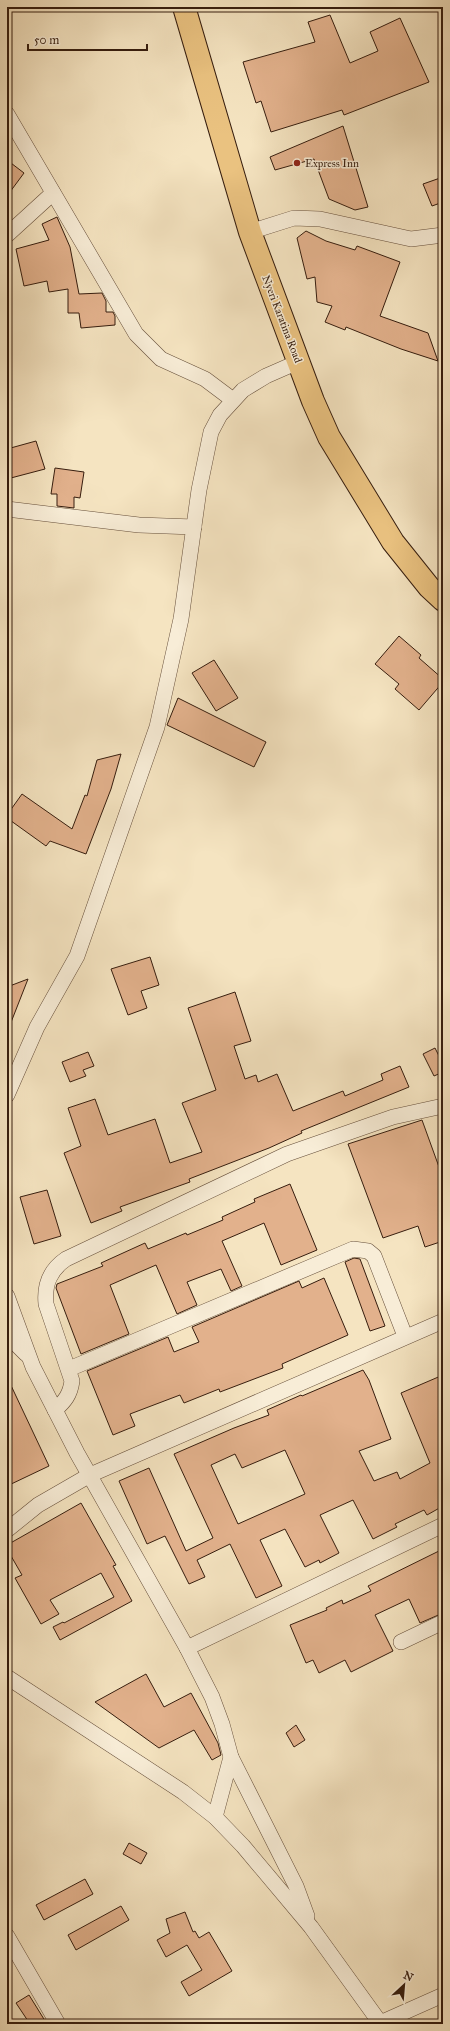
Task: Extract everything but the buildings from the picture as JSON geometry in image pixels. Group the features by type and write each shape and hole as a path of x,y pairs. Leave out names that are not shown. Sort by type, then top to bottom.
{"highway":[{"name":"Nyeri Karatina Road","path":"184,7 250,232 281,321 328,437 393,542 429,587 443,600"}],"street":[{"path":"7,114 136,334 161,359 205,379 233,400"},
{"path":"7,235 53,192"},
{"path":"250,232 294,218 320,219 410,239 443,235"},
{"path":"7,1095 36,1027 77,956 156,727 181,619 199,490 212,432 220,415 243,390 266,376 298,362"},
{"path":"7,509 51,513 139,525 194,527"},
{"path":"55,1410 66,1400 71,1390 72,1381 46,1304 45,1291 47,1283 56,1266 66,1259 288,1154 393,1117 442,1109"},
{"path":"69,1369 353,1250 368,1250 374,1256 405,1336"},
{"path":"7,1296 29,1356 55,1410 187,1648 212,1697 222,1724 231,1757 296,1886 311,1926"},
{"path":"7,1530 38,1505 90,1475 405,1336 443,1321"},
{"path":"7,1335 29,1356"},
{"path":"187,1648 443,1525"},
{"path":"401,1642 443,1622"},
{"path":"7,1677 183,1792 215,1817 243,1846 311,1926 380,2023 443,1995"},
{"path":"215,1817 231,1757"},
{"path":"7,1936 58,2024"}],"place":[{"name":"Express Inn","path":"297,163"}]}
